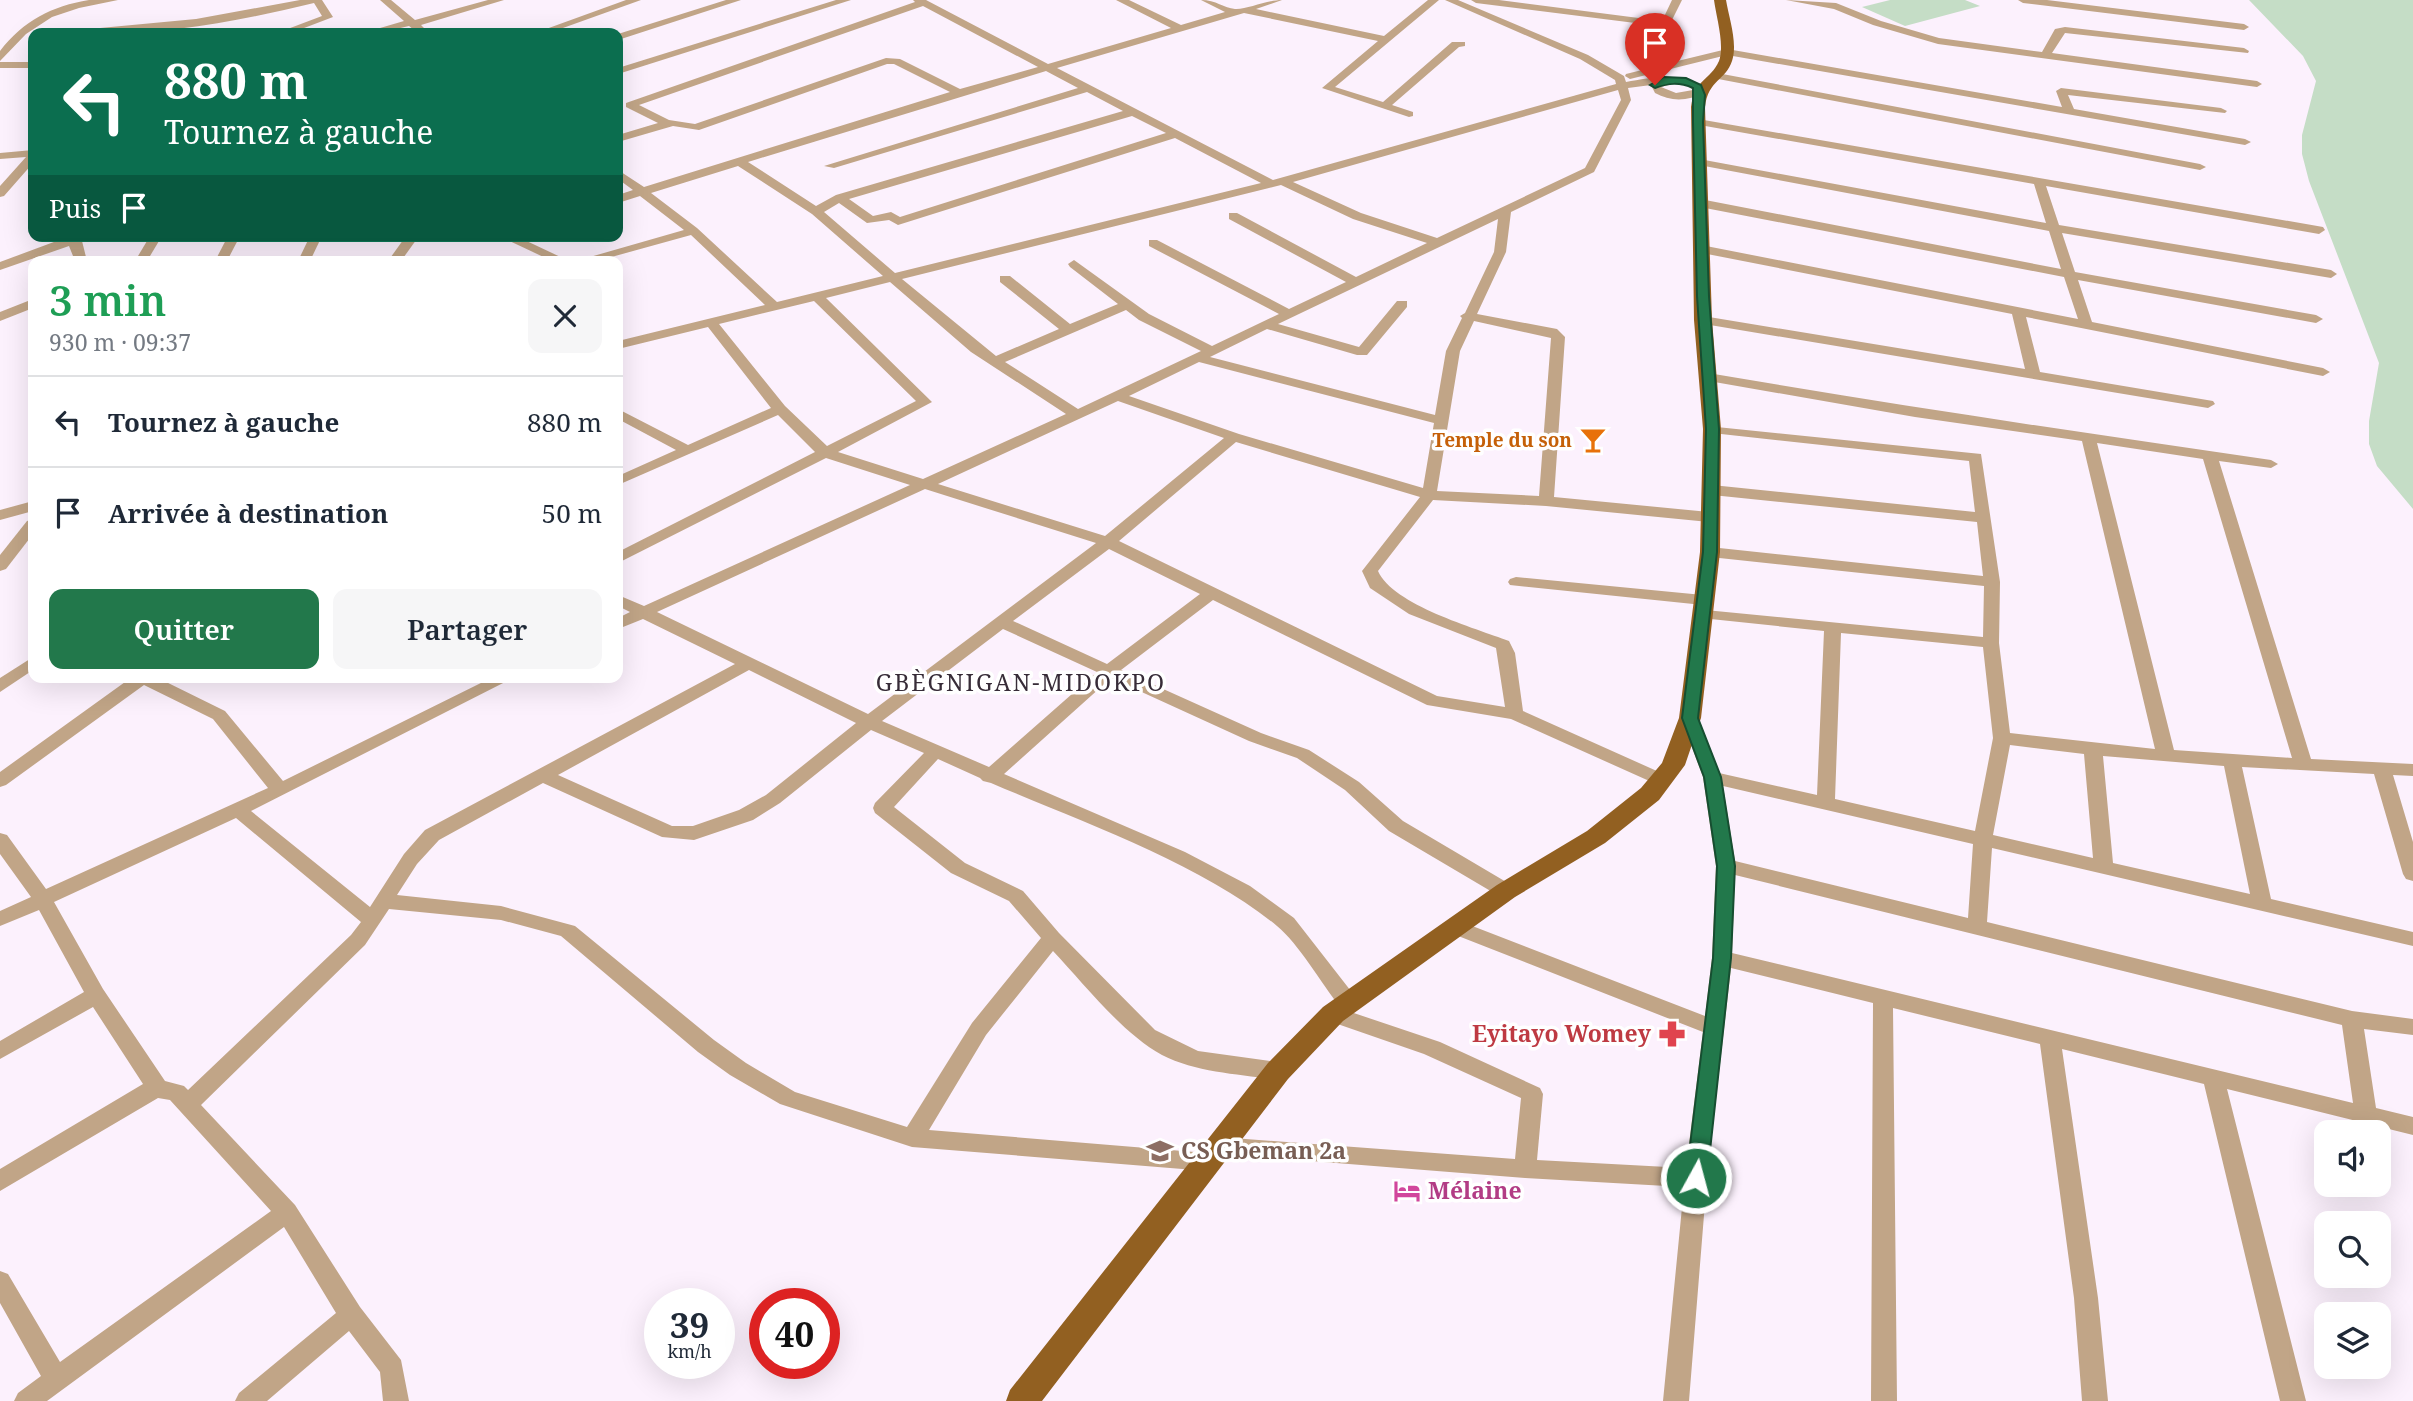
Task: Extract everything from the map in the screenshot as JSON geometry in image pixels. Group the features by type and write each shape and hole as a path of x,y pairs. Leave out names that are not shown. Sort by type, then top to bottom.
{"main road":[{"path":"1021,1401 1278,1070 1340,1008 1506,891 1596,837 1628,813 1662,780 1681,747 1690,718 1710,552 1713,429 1703,320 1698,122 1708,83 1725,63 1727,52 1720,0"}],"street":[{"path":"0,58 15,36 52,12 95,1 113,0"},
{"path":"135,28 265,13 312,0"},
{"path":"296,28 328,17 317,0"},
{"path":"385,0 418,28"},
{"path":"390,28 499,0"},
{"path":"711,0 724,4"},
{"path":"623,35 736,0"},
{"path":"821,0 834,4"},
{"path":"623,69 846,0"},
{"path":"1121,0 1180,28"},
{"path":"1206,0 1238,11 1386,39"},
{"path":"623,197 959,93 1277,0"},
{"path":"1409,114 1327,88 1434,0"},
{"path":"1450,0 1584,57 1621,82 1664,80 1708,83 2200,167"},
{"path":"1476,0 1665,24"},
{"path":"1651,70 1665,24 1677,0"},
{"path":"1791,0 1836,6 1877,23 1926,38 2045,57 2257,84"},
{"path":"2023,0 2244,27"},
{"path":"554,28 631,1"},
{"path":"959,93 890,61 695,128 667,123 630,105 920,2 1277,183 1357,216 1436,242"},
{"path":"2045,57 2059,31 2065,30 2244,51"},
{"path":"0,37 28,36"},
{"path":"1386,105 1456,44 1461,44"},
{"path":"623,344 1277,183 1621,82 1651,70 1727,52 2245,142"},
{"path":"0,65 28,65"},
{"path":"1664,80 1655,87 1667,95 1684,97 1708,83"},
{"path":"623,621 1117,396 1210,349 1590,170 1626,100 1621,82"},
{"path":"830,166 1088,88"},
{"path":"2070,112 2062,91 2221,111"},
{"path":"816,211 840,198 1132,111"},
{"path":"1698,122 2319,230"},
{"path":"623,137 667,123"},
{"path":"840,198 871,220 891,216 898,221 1176,134"},
{"path":"0,156 28,155"},
{"path":"0,193 28,161"},
{"path":"740,162 816,211 896,277 976,349 1075,413"},
{"path":"1699,162 2055,228 2331,274"},
{"path":"623,177 693,231 774,306"},
{"path":"2039,182 2086,325"},
{"path":"1700,202 2316,319"},
{"path":"1505,210 1500,252 1467,316 1453,351 1429,495 1370,571 1376,585 1415,610 1503,645 1507,653 1515,714"},
{"path":"1233,216 1354,281"},
{"path":"600,256 693,231"},
{"path":"0,266 65,242"},
{"path":"398,256 408,242"},
{"path":"519,242 552,256"},
{"path":"1153,243 1288,313"},
{"path":"1701,248 2323,372"},
{"path":"1073,264 1153,322 1210,349"},
{"path":"1005,279 1068,329"},
{"path":"623,555 925,402 816,295"},
{"path":"1263,324 1362,352 1402,304"},
{"path":"0,317 28,305"},
{"path":"995,361 1127,305"},
{"path":"2018,312 2034,376"},
{"path":"1467,316 1552,332 1558,337 1546,501"},
{"path":"1703,320 2208,404"},
{"path":"710,321 780,409 825,453 921,486 1108,542 1433,701 1515,714 1662,780"},
{"path":"1196,356 1442,421"},
{"path":"1708,377 2089,440 2271,464"},
{"path":"1117,396 1234,437 1429,495 1546,501 1709,517"},
{"path":"623,479 780,409"},
{"path":"623,417 687,450"},
{"path":"1713,429 1976,457 1992,582 1991,643 2002,738 1983,840 1977,925"},
{"path":"544,776 650,826 670,832 694,833 746,815 773,799 869,722 1108,542 1234,437"},
{"path":"2089,440 2166,756"},
{"path":"2209,454 2304,766"},
{"path":"1712,490 1984,518"},
{"path":"0,515 28,507"},
{"path":"0,566 28,530"},
{"path":"1710,552 1992,582"},
{"path":"1516,582 1833,626 1991,643"},
{"path":"989,778 1111,669 1210,594"},
{"path":"623,603 746,665 989,778 1178,858 1243,891 1287,923 1340,1008 1532,1094 1525,1169"},
{"path":"1003,622 1255,737 1303,754 1352,786 1396,826 1506,891"},
{"path":"1826,803 1833,626"},
{"path":"187,1105 323,976 373,921 415,850 432,835 746,665"},
{"path":"0,686 28,666"},
{"path":"0,781 136,683"},
{"path":"156,683 219,715 280,790"},
{"path":"0,919 280,790 495,683"},
{"path":"1676,1401 1696,1178 1722,958 1726,866 1712,777 1690,718"},
{"path":"2002,738 2093,751 2232,763 2413,770"},
{"path":"2093,751 2104,869"},
{"path":"935,752 882,808 958,868 1016,896 1052,939 1156,1041 1197,1059 1278,1070"},
{"path":"2232,763 2262,905"},
{"path":"2382,769 2413,874"},
{"path":"1712,777 2413,939"},
{"path":"238,810 373,921"},
{"path":"0,840 41,898 96,995 158,1088"},
{"path":"1726,866 2352,1018 2413,1027"},
{"path":"385,901 517,916 546,922 569,931 738,1069 788,1098 912,1138 1696,1178"},
{"path":"1455,927 1714,1028"},
{"path":"912,1138 979,1029 1052,939"},
{"path":"1722,958 1883,1000 2413,1126"},
{"path":"0,1051 96,995"},
{"path":"1883,1000 1884,1401"},
{"path":"2352,1018 2366,1115"},
{"path":"2050,1038 2086,1298 2095,1401"},
{"path":"2213,1078 2293,1401"},
{"path":"0,1181 144,1093 158,1088 176,1092 287,1213 351,1315 392,1368 396,1401"},
{"path":"27,1401 287,1213"},
{"path":"0,1281 56,1378"},
{"path":"248,1401 351,1315"}],"green space":[{"path":"1890,0 1965,0 1980,6 1905,26 1862,7"},
{"path":"2249,0 2413,0 2413,509 2377,466 2369,444 2369,421 2379,363 2309,181 2302,154 2302,135 2316,81 2303,56"}],"place":[{"name":"Temple du son","path":"1593,440"},
{"name":"Eyitayo Womey","path":"1672,1034"},
{"name":"CS Gbeman 2a","path":"1160,1151"},
{"name":"Mélaine","path":"1407,1191"}],"district":[{"name":"GBÈGNIGAN-MIDOKPO","path":"1021,683"}],"route":[{"path":"1655,85 1664,80 1686,81 1698,87 1700,95 1698,122 1703,320 1713,429 1710,552 1690,718 1712,777 1726,866 1722,958 1696,1178"}]}
